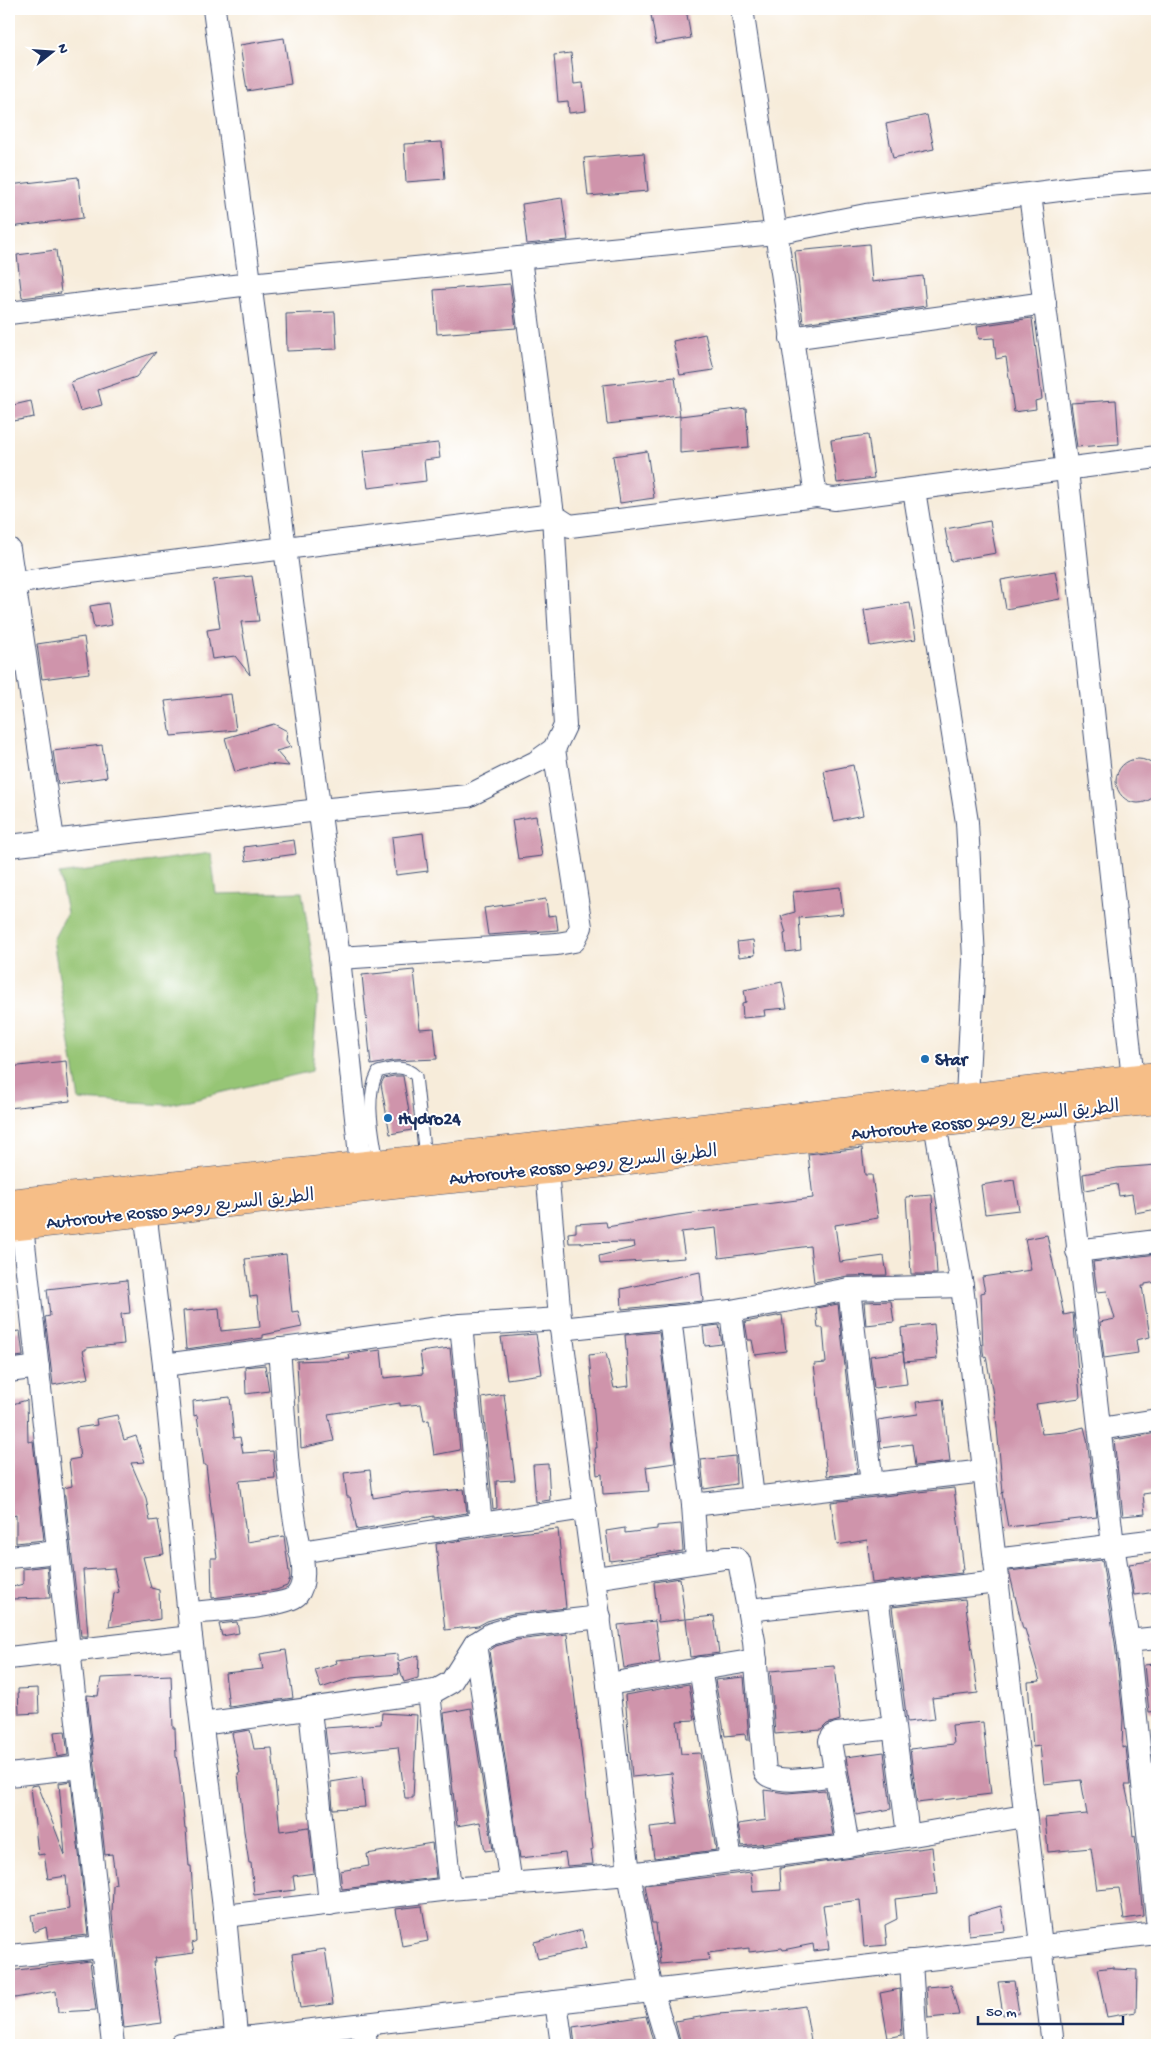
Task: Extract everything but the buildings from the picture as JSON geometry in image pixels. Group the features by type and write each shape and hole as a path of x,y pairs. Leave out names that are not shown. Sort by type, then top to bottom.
{"highway":[{"name":"Autoroute Rosso الطريق السريع روصو","path":"13,1219 370,1164 1145,1078"},
{"name":"Autoroute Rosso الطريق السريع روصو","path":"13,1219 145,1211 547,1170 935,1123 1157,1100"}],"street":[{"path":"214,9 319,810 370,1164"},
{"path":"742,9 816,496"},
{"path":"9,313 250,284 775,234 866,215 1084,187 1157,181"},
{"path":"1030,195 1145,1078"},
{"path":"9,846 53,839 319,810 468,796 536,762 554,749 565,726 553,515 520,258"},
{"path":"791,338 1045,303"},
{"path":"11,584 74,574 553,515 570,526 816,496 834,499 914,490 1157,457"},
{"path":"914,490 967,822 974,959 967,1097"},
{"path":"9,549 11,584 53,839"},
{"path":"339,958 557,944 574,941 581,927 554,749"},
{"path":"1062,1110 1077,1251 1152,1828 1157,1919"},
{"path":"935,1123 962,1286 1024,1816 1053,2045"},
{"path":"547,1170 561,1324 600,1617 630,1874 652,1991 668,2045"},
{"path":"145,1211 164,1365 191,1637 226,1916 237,2042"},
{"path":"13,1219 38,1367 113,2045"},
{"path":"1077,1251 1157,1241"},
{"path":"164,1365 461,1324 561,1324 670,1317 731,1310 849,1289 962,1286"},
{"path":"849,1289 872,1484"},
{"path":"731,1310 753,1498"},
{"path":"670,1317 693,1506 697,1561"},
{"path":"461,1324 481,1524"},
{"path":"189,1614 280,1603 297,1596 302,1586 303,1575 293,1513 278,1349"},
{"path":"9,1371 38,1367"},
{"path":"1100,1428 1157,1420"},
{"path":"693,1506 984,1471"},
{"path":"300,1552 585,1508"},
{"path":"995,1560 1157,1540"},
{"path":"9,1557 58,1552"},
{"path":"594,1578 697,1561 735,1558 738,1561 750,1610 767,1775 775,1779 794,1780 835,1775"},
{"path":"750,1610 998,1582"},
{"path":"877,1596 908,1835"},
{"path":"202,1724 435,1691 451,1682 476,1644 491,1634 514,1627 600,1617"},
{"path":"9,1658 191,1637"},
{"path":"1128,1641 1157,1638"},
{"path":"476,1644 511,1884"},
{"path":"608,1684 756,1660"},
{"path":"700,1668 731,1860"},
{"path":"429,1692 450,1889"},
{"path":"310,1709 330,1904"},
{"path":"848,1846 830,1741 833,1736 893,1728"},
{"path":"9,1775 82,1767"},
{"path":"226,1916 450,1889 630,1874 848,1846 1024,1816"},
{"path":"181,2045 365,2035 556,2002 1157,1933"},
{"path":"9,1956 102,1947"},
{"path":"911,1961 916,2045"},
{"path":"556,2002 562,2045"}],"lane":[{"path":"370,1164 370,1097 373,1082 378,1072 402,1067 416,1076 425,1158"}],"green space":[{"path":"211,853 216,894 302,892 318,993 312,1071 168,1105 79,1100 53,940 67,913 59,874"}],"place":[{"name":"Star","path":"925,1059"},
{"name":"Hydro24","path":"388,1118"}]}
